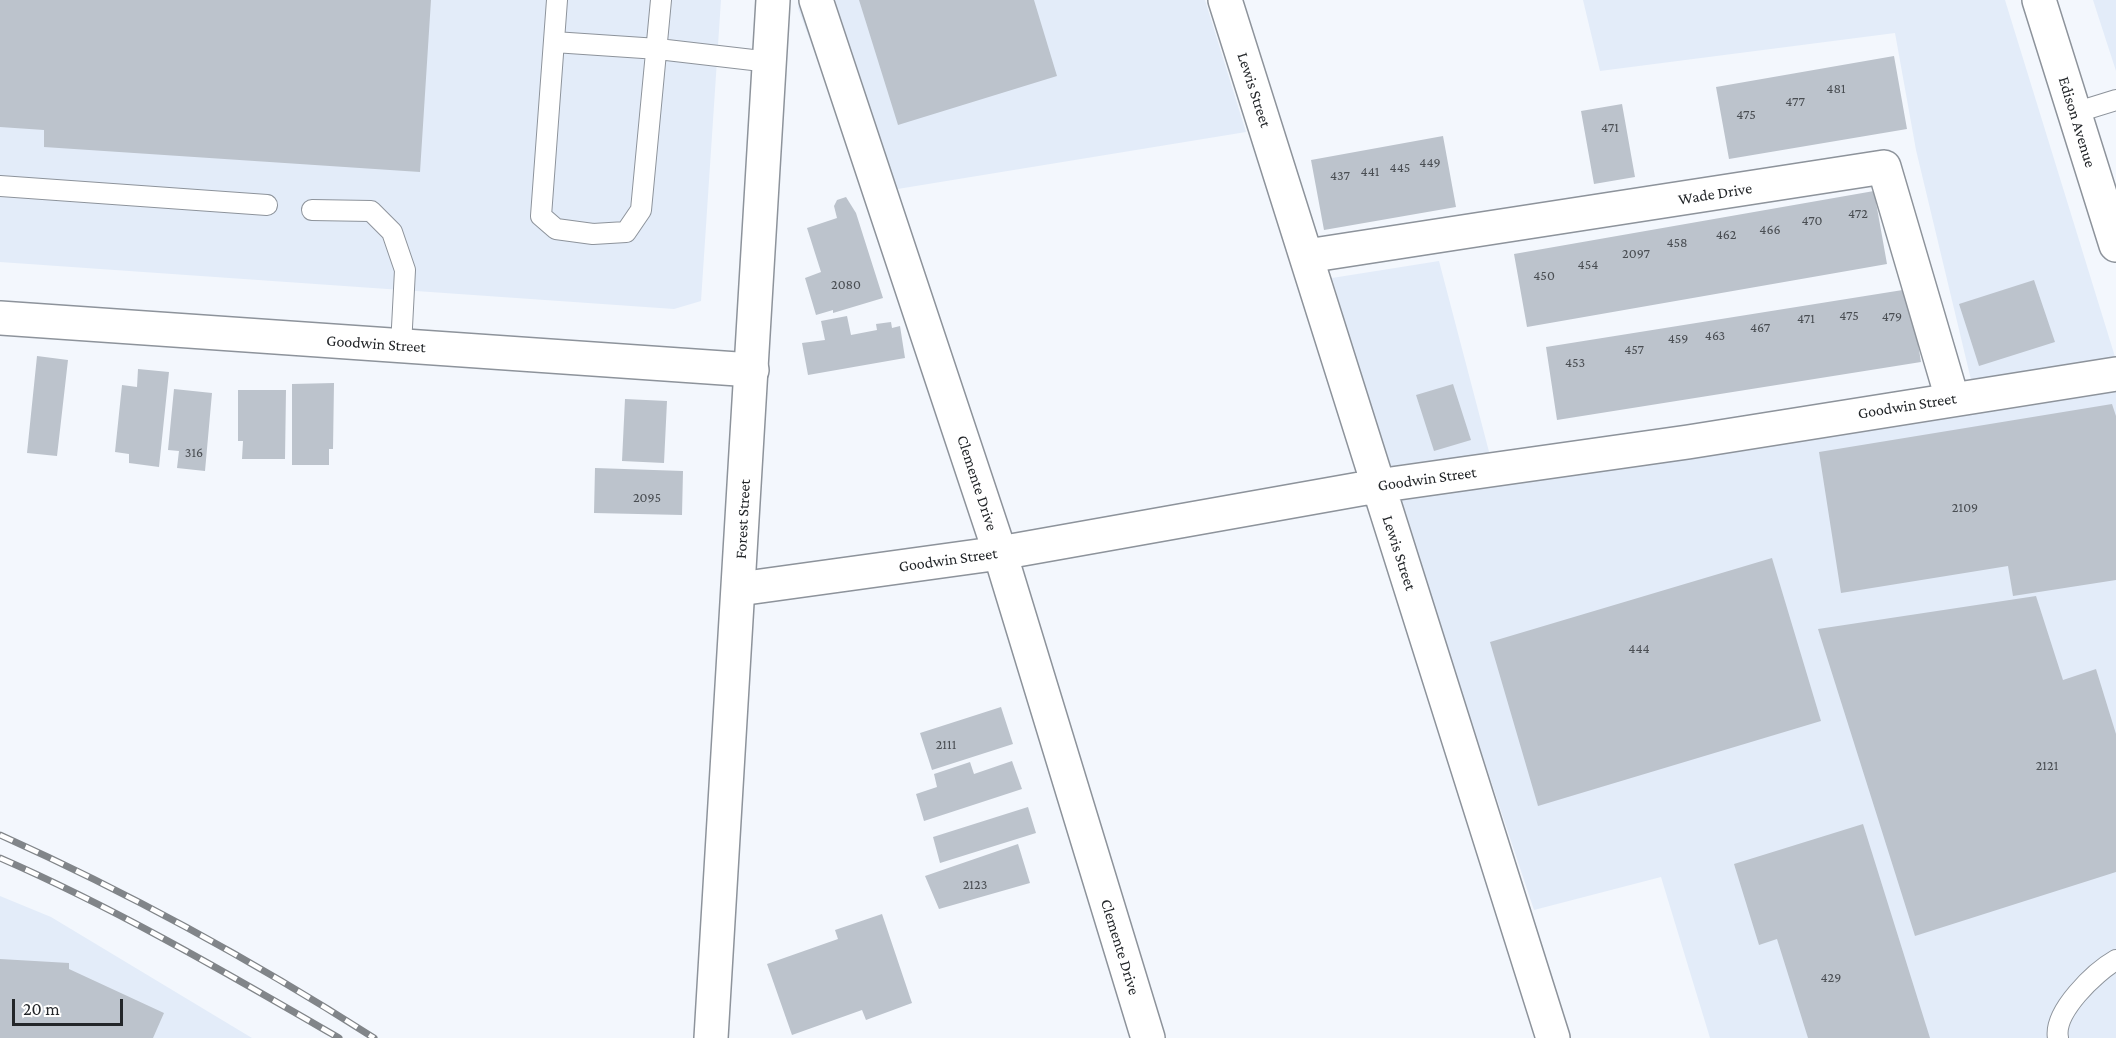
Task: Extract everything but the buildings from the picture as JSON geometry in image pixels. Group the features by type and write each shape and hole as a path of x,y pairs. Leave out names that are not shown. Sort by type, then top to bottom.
{"street":[{"name":"Forest Street","path":"711,1038 773,0"},
{"name":"Clemente Drive","path":"816,0 1000,553 1148,1038"},
{"name":"Lewis Street","path":"1225,0 1553,1038"},
{"name":"Edison Avenue","path":"2039,0 2116,245"},
{"name":"Wade Drive","path":"1307,256 1884,168 1953,398"},
{"name":"Goodwin Street","path":"0,318 752,370"},
{"name":"Goodwin Street","path":"739,589 1000,553 1377,486 1688,442 1953,398 2116,374"}],"lane":[{"path":"557,0 542,216 556,229 593,234 626,232 641,210 661,0"},
{"path":"554,42 658,49 770,62"},
{"path":"2074,113 2116,100"},
{"path":"0,186 267,205"},
{"path":"312,210 371,211 392,232 405,270 401,346"},
{"path":"2058,1038 2056,1031 2070,1003 2100,969 2116,960"}],"shaded area":[{"path":"0,0 721,0 701,301 674,309 0,262"},
{"path":"799,0 1205,0 1246,132 867,194 798,8"},
{"path":"1583,0 2005,0 2116,360 2116,1038 1710,1038 1661,877 1534,910 1398,502 1332,278 1439,261 1498,486 1978,409 1916,150 1895,33 1600,71"},
{"path":"2093,0 2116,0 2116,71"},
{"path":"0,896 51,917 252,1038 0,1038"}],"railway":[{"path":"0,835 96,880 191,930 284,982 374,1038"},
{"path":"0,858 129,920 339,1038"}]}
